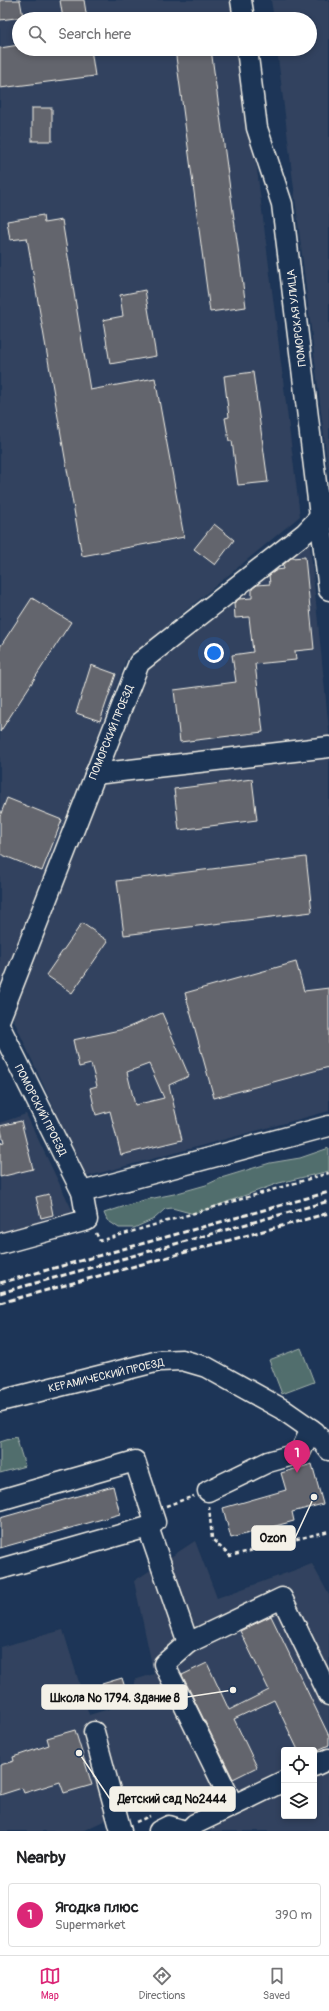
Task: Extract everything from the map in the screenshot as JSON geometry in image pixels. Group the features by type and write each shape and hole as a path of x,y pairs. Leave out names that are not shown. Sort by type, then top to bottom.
{"street":[{"path":"241,0 243,12"},
{"name":"ПОМОРСКАЯ УЛИЦА","path":"248,56 257,128 282,204 329,590"},
{"name":"ПОМОРСКИЙ ПРОЕЗД","path":"0,1018 139,663 305,533 320,517"},
{"path":"95,774 329,747"},
{"name":"ПОМОРСКИЙ ПРОЕЗД","path":"0,1027 82,1192 87,1220"},
{"path":"82,1192 329,1126"},
{"path":"0,1244 87,1220"},
{"name":"КЕРАМИЧЕСКИЙ ПРОЕЗД","path":"0,1401 159,1361 182,1360 206,1367 282,1409 311,1429 329,1450"},
{"path":"208,1491 268,1462 300,1453 311,1429"},
{"path":"0,1500 135,1461 150,1519 188,1644"},
{"path":"0,1569 150,1519"},
{"path":"233,1805 164,1664 188,1644 282,1598 323,1667 329,1695"},
{"path":"94,1732 121,1831"},
{"path":"317,1765 329,1759"},
{"path":"159,1831 169,1826 187,1831 195,1824 281,1782"}],"path":[{"path":"87,1220 100,1241 329,1173"},
{"path":"150,1519 208,1491 212,1539 230,1556 329,1531"}],"shaded area":[{"path":"0,0 235,0 237,12 12,12 12,56 243,56 300,516 126,660 0,997"},
{"path":"271,0 329,0 329,477 278,56 317,56 317,12 273,12"},
{"path":"309,535 329,730 329,1111 85,1177 12,1016 147,662"},
{"path":"26,1114 73,1212 0,1233 0,1123"},
{"path":"195,1541 217,1598 312,1564 329,1595 329,1831 200,1831 171,1790 82,1831 0,1831 0,1647 63,1630 89,1715 139,1700 134,1680 154,1674 134,1581"}],"green space":[{"path":"329,1148 329,1171 279,1183 194,1214 172,1208 165,1209 154,1219 134,1228 119,1228 107,1220 104,1213 144,1200 174,1194 206,1185 221,1178 270,1163 300,1158"},
{"path":"301,1348 314,1382 282,1394 269,1360"},
{"path":"16,1437 25,1466 0,1473 0,1442"}],"building":[{"path":"0,0 20,0 22,12 12,12 12,18 0,20"},
{"path":"60,0 84,0 86,12 62,12"},
{"path":"12,46 12,56 92,56 95,76 0,88 0,48"},
{"path":"176,56 212,56 246,307 210,312"},
{"path":"32,108 52,108 52,141 32,141"},
{"path":"43,215 44,223 62,220 90,390 155,378 184,537 82,556 27,238 10,240 7,221"},
{"path":"145,290 156,356 110,364 103,320 123,316 120,295"},
{"path":"253,372 268,482 238,485 232,441 229,441 225,418 229,417 224,376"},
{"path":"214,524 234,540 215,565 194,549"},
{"path":"305,557 314,649 295,651 296,660 255,664 263,732 180,742 174,690 236,682 232,655 253,652 249,617 235,618 234,603 239,599 252,598 252,589 257,585 270,584 269,575 277,570 284,569 283,565 291,558"},
{"path":"32,598 71,622 0,732 0,647"},
{"path":"91,665 116,674 100,721 76,713"},
{"path":"252,779 257,820 179,830 174,789"},
{"path":"7,798 62,820 42,871 0,854 0,816"},
{"path":"306,857 312,912 124,935 117,881"},
{"path":"82,923 108,941 72,993 46,975"},
{"path":"296,962 304,991 329,988 329,1067 214,1098 185,993"},
{"path":"162,1013 189,1076 169,1085 182,1140 121,1155 110,1111 96,1115 90,1088 97,1086 91,1064 79,1067 73,1040 124,1029","holes":["149,1064 164,1098 135,1105 127,1072"]},
{"path":"21,1121 33,1169 0,1177 0,1143 4,1142 0,1126"},
{"path":"49,1194 53,1215 41,1218 36,1197"},
{"path":"312,1464 323,1504 292,1512 294,1521 231,1538 223,1508 286,1490 281,1473"},
{"path":"113,1486 120,1514 0,1548 0,1518"},
{"path":"271,1616 329,1736 329,1745 318,1750 317,1747 297,1747 274,1700 234,1719 257,1767 233,1779 182,1675 207,1663 229,1710 269,1690 240,1631"},
{"path":"122,1678 126,1691 106,1697 102,1684"},
{"path":"75,1730 92,1785 64,1793 60,1782 24,1793 22,1788 0,1795 0,1765 14,1761 13,1757 49,1745 47,1738"}],"railway":[{"path":"0,1283 329,1192"},
{"path":"0,1293 329,1201"},
{"path":"0,1303 329,1213"}],"place":[{"name":"Ягодка плюс","path":"297,1473"},
{"name":"Ozon","path":"314,1497"},
{"name":"Школа № 1794. Здание 8","path":"233,1690"},
{"name":"Детский сад №2444","path":"79,1753"}]}
